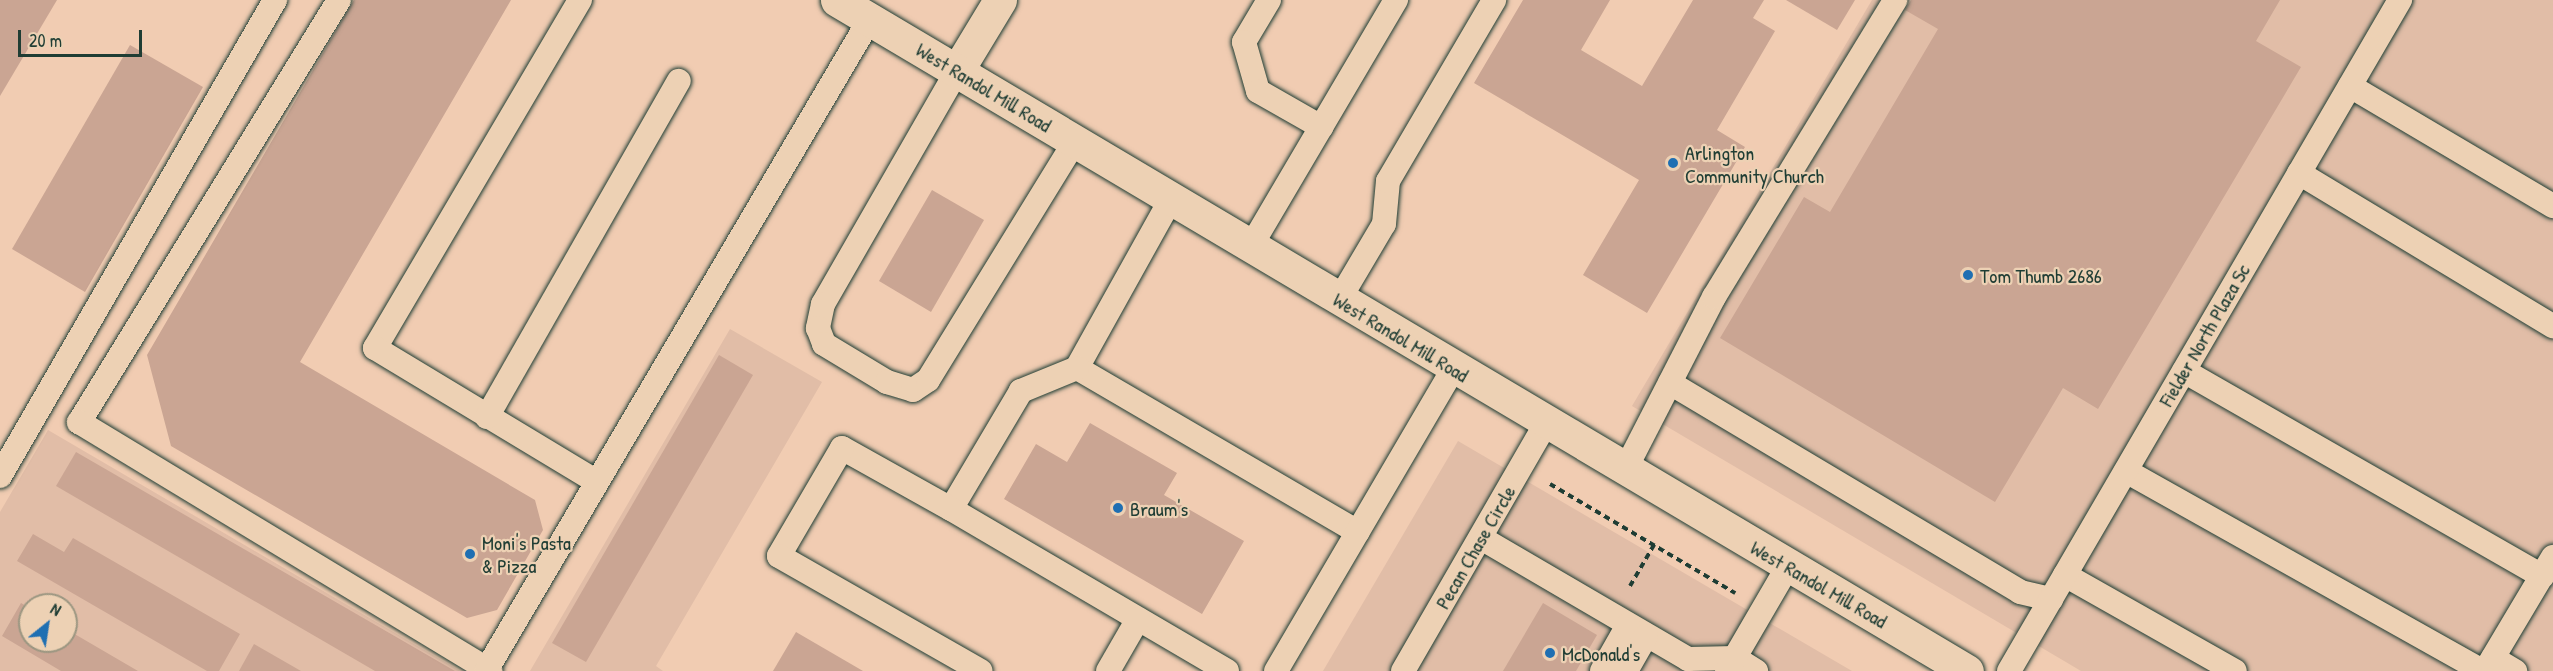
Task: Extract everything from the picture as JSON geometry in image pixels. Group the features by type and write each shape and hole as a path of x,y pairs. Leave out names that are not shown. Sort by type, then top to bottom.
{"main road":[{"name":"West Randol Mill Road","path":"837,0 1966,671"},
{"path":"957,71 1000,0"}],"lane":[{"path":"0,476 275,0"},
{"path":"339,0 79,422 488,670 870,19"},
{"path":"580,0 375,348 597,482"},
{"path":"1269,0 1244,42 1258,91 1321,127"},
{"path":"1251,246 1396,0"},
{"path":"1339,300 1384,224 1388,181 1494,0"},
{"path":"1625,470 1714,297 1895,0"},
{"name":"Fielder North Plaza Sc","path":"2009,671 2400,0"},
{"path":"957,71 823,304 818,328 824,344 886,382 913,390 928,380 1075,141"},
{"path":"487,417 679,81"},
{"path":"2350,86 2553,206"},
{"path":"2299,173 2553,326"},
{"path":"951,509 1021,391 1077,368 1171,199"},
{"path":"1077,368 1358,532"},
{"path":"1276,671 1454,368"},
{"path":"2184,371 2547,567 2487,667"},
{"path":"1670,382 2020,592 2051,599"},
{"name":"Pecan Chase Circle","path":"1402,671 1546,423"},
{"path":"981,671 779,556 842,448 951,509 1227,671"},
{"path":"2126,471 2487,667 2515,671"},
{"path":"1481,538 1688,659 1731,664 1756,671"},
{"path":"1731,664 1788,566"},
{"path":"2065,575 2235,671"},
{"path":"1108,671 1138,619"},
{"path":"1602,671 1637,631"},
{"path":"1626,671 1637,631"}],"path":[{"path":"1521,467 1763,609"}],"shaded area":[{"path":"1872,0 2553,0 2553,671 2081,671 1632,406"},
{"path":"730,329 822,382 656,666 663,671 530,671"},
{"path":"48,430 460,671 0,671 0,512"},
{"path":"1458,441 1852,671 1323,671"}],"building":[{"path":"0,0 57,0 0,96"},
{"path":"354,0 511,0 300,362 535,500 543,530 497,610 467,618 171,446 147,355"},
{"name":"Arlington Community Church","path":"1523,0 1610,0 1581,50 1642,86 1693,0 1764,0 1753,18 1775,31 1717,130 1745,147 1647,313 1583,275 1639,180 1474,83"},
{"path":"1786,0 1855,0 1837,30"},
{"name":"Tom Thumb 2686","path":"1911,0 2280,0 2256,41 2301,67 2098,409 2063,388 1995,502 1720,338 1804,197 1830,212 1938,29 1905,10"},
{"path":"130,45 203,87 85,292 12,249"},
{"path":"932,190 984,220 931,312 879,281"},
{"path":"719,355 753,375 586,662 552,643"},
{"path":"1090,423 1177,473 1164,495 1244,541 1202,614 1004,499 1036,444 1067,462"},
{"path":"76,452 455,671 375,671 56,486"},
{"path":"33,534 64,552 73,538 240,634 219,671 207,671 78,596 78,593 72,593 17,561"},
{"name":"McDonald's","path":"1543,603 1597,635 1576,671 1503,671"},
{"path":"18,608 18,645 2,636"},
{"path":"796,632 863,671 773,671"},
{"path":"78,636 138,671 61,671 31,653 78,653"},
{"path":"254,644 301,671 239,671"}],"place":[{"name":"Arlington Community Church","path":"1673,163"},
{"name":"Tom Thumb 2686","path":"1968,275"},
{"name":"Braum's","path":"1118,508"},
{"name":"Moni's Pasta & Pizza","path":"470,554"},
{"name":"McDonald's","path":"1550,653"}]}
